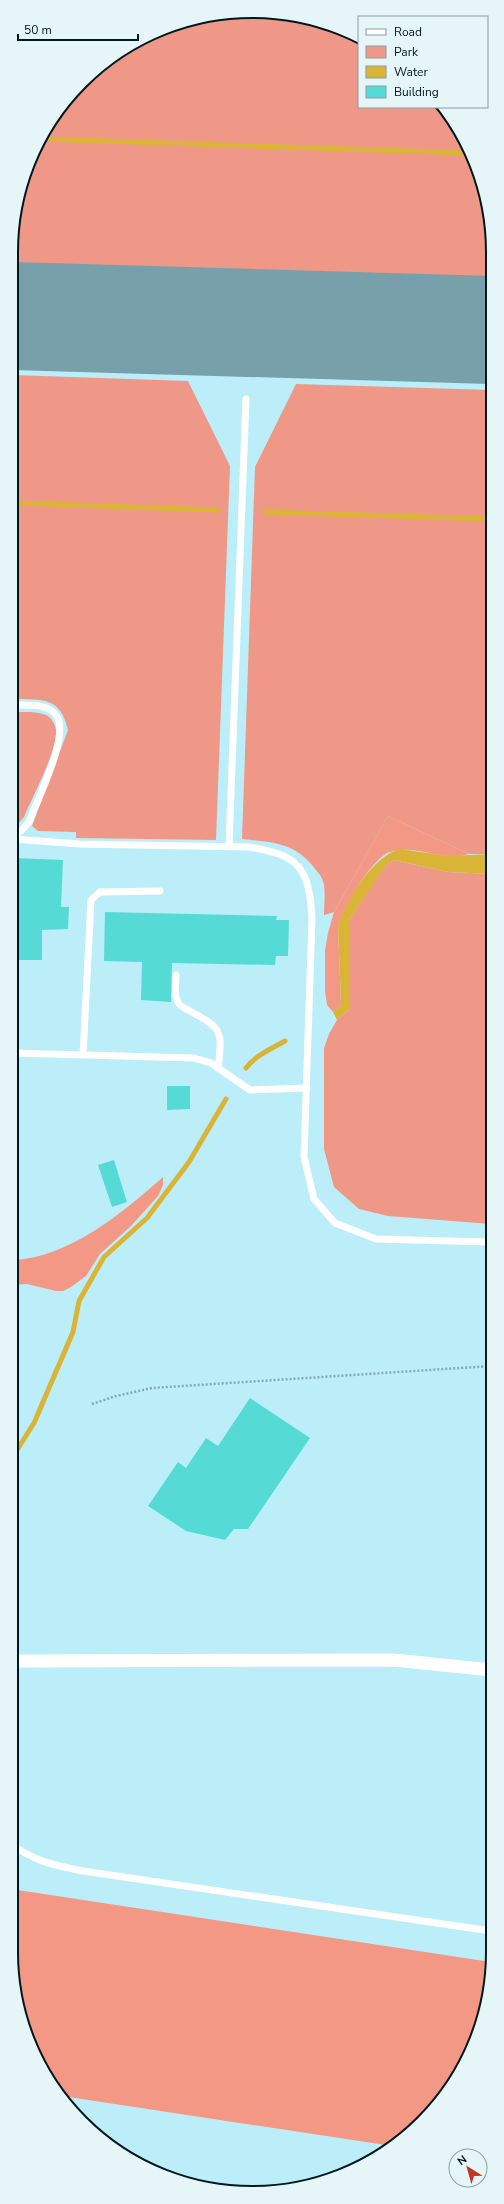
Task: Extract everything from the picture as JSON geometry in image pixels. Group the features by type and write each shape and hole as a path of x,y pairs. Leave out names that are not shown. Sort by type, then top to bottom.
{"street":[{"path":"18,1661 394,1660 486,1669"}],"lane":[{"path":"229,846 246,399"},
{"path":"18,706 46,708 56,714 60,721 62,731 59,746 28,822 18,833"},
{"path":"18,839 80,844 229,846 275,851 292,859 303,874 311,892 312,918 304,1158 314,1200 335,1223 376,1239 486,1242"},
{"path":"83,1055 91,900 100,892 160,891"},
{"path":"176,976 176,1000 180,1006 210,1022 219,1031 222,1042 218,1068"},
{"path":"18,1053 194,1058 211,1063 250,1090 307,1088"},
{"path":"18,1849 45,1864 83,1871 486,1930"}],"path":[{"path":"92,1404 116,1396 152,1388 486,1366"}],"green space":[{"path":"252,18 298,22 327,30 358,44 358,108 436,108 447,122 468,162 482,206 486,252 486,279 18,264 22,206 36,162 57,122 76,98 98,76 122,57 162,36 206,22"},
{"path":"18,375 188,381 230,466 216,840 76,838 76,832 38,831 32,826 68,730 65,719 55,706 49,702 33,699 18,699"},
{"path":"296,384 486,390 486,854 469,854 388,816 334,912 324,915 325,893 323,881 305,857 281,844 242,839 255,467"},
{"path":"18,712 34,712 46,715 53,721 56,730 56,738 49,761 24,817 18,824"},
{"path":"394,860 448,872 486,874 486,1224 388,1216 359,1209 334,1187 324,1149 324,1048 329,1034 337,1020 349,1009 349,920 387,864"}],"shaded area":[{"path":"388,816 469,854 462,856 447,856 411,850 399,850 387,853 372,866 351,898 338,927 341,1003 340,1006 333,1012 327,1005 325,991 325,950 328,933 334,912"},
{"path":"163,1177 163,1185 158,1196 131,1226 100,1254 86,1276 71,1287 63,1291 56,1291 27,1284 18,1285 18,1259 33,1258 53,1252 74,1243 113,1218 148,1191"},
{"path":"18,1890 485,1961 482,1998 478,2013 468,2042 455,2069 447,2082 428,2106 406,2128 385,2145 68,2097 57,2082 42,2055 30,2027 22,1998 18,1952"}],"water":[{"path":"400,849 449,856 486,854 486,874 448,872 394,860 387,864 349,920 349,1009 337,1020 333,1012 340,1006 341,1003 338,926 347,904 362,880 380,860 390,853"}],"building":[{"path":"18,858 63,860 61,907 69,907 68,929 42,930 42,960 18,960"},
{"path":"105,912 277,916 276,920 289,920 288,956 276,956 275,965 172,963 171,1002 141,1000 142,962 104,961"},
{"path":"167,1086 190,1086 190,1109 167,1110"},
{"path":"114,1160 127,1202 112,1207 98,1165"},
{"path":"250,1398 310,1438 248,1529 234,1529 225,1540 186,1531 148,1506 178,1462 186,1468 206,1438 218,1446"}],"waterway":[{"path":"47,139 464,153"},
{"path":"18,503 218,510"},
{"path":"266,512 486,519"},
{"path":"246,1068 259,1056 285,1041"},
{"path":"18,1448 34,1423 73,1332 79,1301 104,1257 147,1218 189,1162 226,1099"}],"runway":[{"path":"18,316 486,330"}]}
